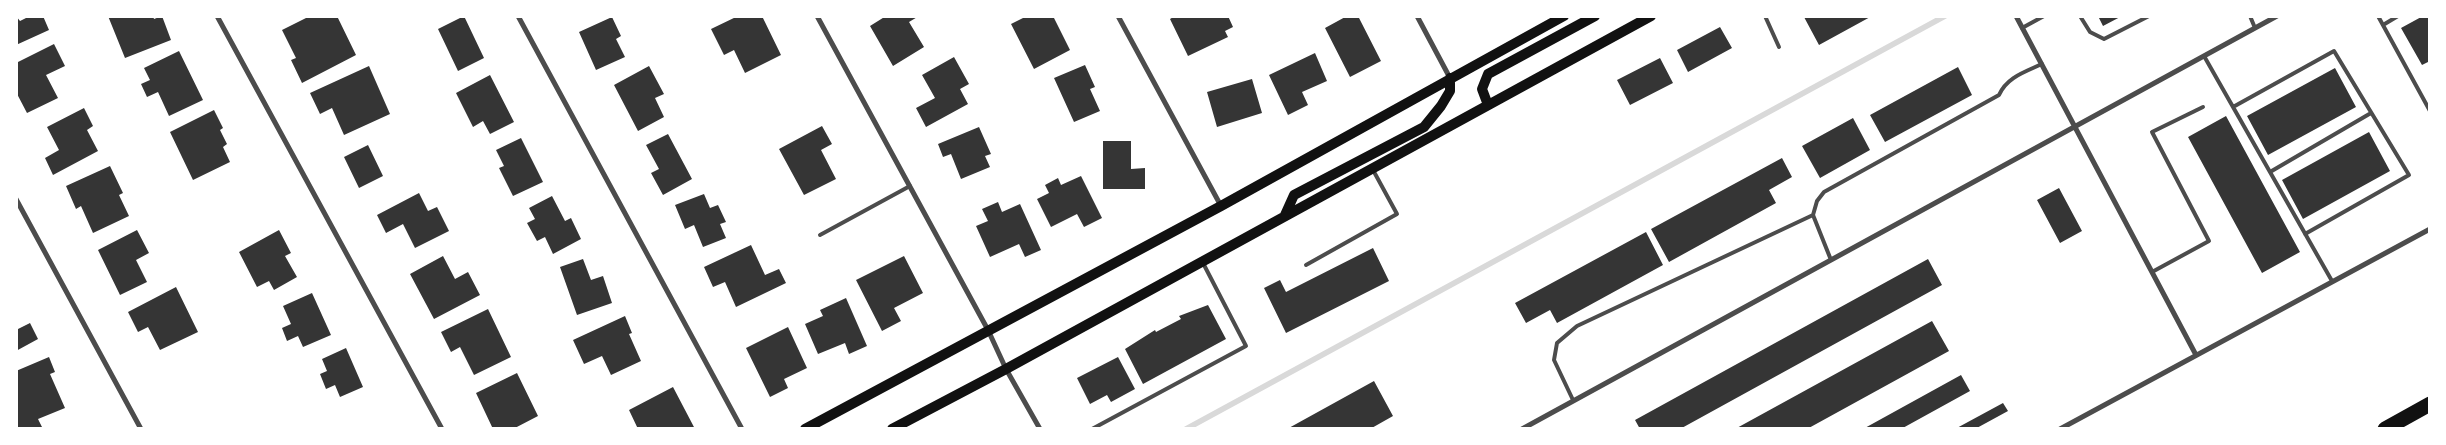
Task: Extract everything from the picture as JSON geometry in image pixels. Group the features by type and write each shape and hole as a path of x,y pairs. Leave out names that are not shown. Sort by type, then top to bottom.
{"highway":[{"path":"2385,429 2430,404"}],"main road":[{"path":"805,429 1221,206 1564,16"},
{"path":"1488,105 1482,89 1488,74 1595,16"},
{"path":"892,429 1006,369 1650,16"},
{"path":"1285,215 1294,195 1424,127 1450,91 1450,78"}],"street":[{"path":"217,16 442,429"},
{"path":"518,16 742,429"},
{"path":"817,16 1040,429"},
{"path":"1118,16 1221,206"},
{"path":"1417,16 1450,78"},
{"path":"2016,16 2196,355"},
{"path":"1522,429 2277,16"},
{"path":"16,199 141,429"},
{"path":"2060,429 2430,229"}],"lane":[{"path":"1764,16 1779,47"},
{"path":"2022,28 2044,16"},
{"path":"2080,16 2090,32 2104,39 2149,16"},
{"path":"2250,16 2255,28"},
{"path":"2378,16 2430,111"},
{"path":"2383,25 2398,16"},
{"path":"2233,107 2334,51 2409,175 2305,234"},
{"path":"2204,56 2332,282"},
{"path":"1830,260 1813,215 1817,202 1824,192 1999,95 2003,85 2010,79 2042,64"},
{"path":"2152,272 2209,241 2152,132 2203,106"},
{"path":"2270,172 2371,112"},
{"path":"1306,265 1397,214 1372,168"},
{"path":"820,235 910,186"},
{"path":"1573,400 1554,360 1557,343 1577,326 1813,215"},
{"path":"1092,429 1246,346 1202,261"}],"building":[{"path":"16,16 20,21 30,16 43,16 49,30 16,45"},
{"path":"108,16 153,16 154,19 162,16 171,40 125,58"},
{"path":"310,16 337,16 356,55 302,83 291,60 296,58 282,30"},
{"path":"464,16 484,58 458,71 438,29"},
{"path":"738,16 762,16 781,55 745,73 734,50 724,55 711,29"},
{"path":"886,16 919,16 909,22 924,47 893,66 870,26"},
{"path":"1027,16 1053,16 1070,50 1034,69 1011,24"},
{"path":"1175,16 1228,16 1233,27 1225,31 1228,37 1188,56 1170,19"},
{"path":"1347,16 1358,16 1381,61 1350,77 1325,28"},
{"path":"1872,16 1819,45 1804,17"},
{"path":"2098,16 2122,16 2103,26"},
{"path":"2423,16 2430,16 2430,61 2422,65 2401,28"},
{"path":"612,17 621,36 616,39 625,57 596,70 579,32"},
{"path":"1720,27 1732,48 1688,72 1677,50"},
{"path":"54,44 65,66 46,75 58,98 27,113 16,92 16,63"},
{"path":"179,51 203,100 169,116 158,92 147,97 141,84 150,80 144,68"},
{"path":"1315,53 1327,81 1302,92 1308,105 1288,115 1269,75"},
{"path":"954,57 969,84 960,89 968,104 926,127 916,108 935,98 922,75"},
{"path":"1660,58 1673,83 1630,105 1617,80"},
{"path":"1085,65 1095,87 1090,89 1100,111 1074,122 1054,78"},
{"path":"369,66 390,114 344,135 332,108 320,114 310,93"},
{"path":"649,66 664,94 655,98 664,117 638,131 614,85"},
{"path":"1958,67 1972,95 1885,142 1870,115"},
{"path":"2335,68 2356,107 2268,155 2247,116"},
{"path":"490,75 514,122 490,134 483,121 473,127 456,93"},
{"path":"1252,79 1262,113 1217,127 1207,92"},
{"path":"84,108 93,126 87,130 98,151 53,175 45,158 59,150 47,127"},
{"path":"214,110 223,128 220,130 227,144 223,147 230,162 193,180 170,132"},
{"path":"2226,116 2300,252 2262,273 2188,137"},
{"path":"1853,118 1870,150 1820,178 1802,146"},
{"path":"822,126 832,144 821,150 836,179 804,195 779,149"},
{"path":"979,127 991,154 985,156 990,167 961,179 951,154 943,157 938,144"},
{"path":"2369,132 2390,171 2303,219 2282,180"},
{"path":"668,134 692,179 663,195 651,173 659,169 646,145"},
{"path":"521,138 543,182 513,196 499,168 504,166 496,150"},
{"path":"1103,141 1131,141 1131,169 1145,168 1145,189 1103,189"},
{"path":"368,145 383,176 359,188 344,157"},
{"path":"1782,158 1792,177 1769,190 1776,203 1669,262 1651,229"},
{"path":"110,166 123,193 119,195 129,216 93,233 81,206 76,209 66,186"},
{"path":"1081,176 1102,218 1084,227 1077,214 1051,227 1037,199 1049,193 1045,185 1058,178 1061,185"},
{"path":"2059,188 2082,231 2060,243 2037,200"},
{"path":"419,193 428,211 437,207 449,231 415,248 403,224 386,233 377,215"},
{"path":"704,194 710,208 718,205 726,222 720,224 726,238 703,247 694,225 685,229 675,205"},
{"path":"552,196 565,221 571,218 581,239 553,254 545,237 537,241 527,223 535,219 529,208"},
{"path":"998,202 1002,212 1020,204 1041,250 1025,257 1019,244 990,257 976,226 988,221 982,209"},
{"path":"137,230 149,253 136,260 147,282 120,295 98,250"},
{"path":"279,230 291,253 285,256 297,277 274,290 269,281 257,287 239,252"},
{"path":"1646,232 1663,265 1557,323 1550,310 1526,323 1515,303"},
{"path":"751,245 765,275 779,269 786,283 736,307 725,282 713,287 704,267"},
{"path":"1373,248 1389,281 1286,333 1264,288 1280,280 1286,292"},
{"path":"443,256 455,279 468,272 480,295 434,319 410,274"},
{"path":"904,256 923,293 894,308 901,321 882,331 856,280"},
{"path":"583,259 591,280 603,276 612,303 577,315 560,267"},
{"path":"1928,259 1942,285 1680,429 1640,429 1635,420"},
{"path":"176,287 198,332 160,350 148,327 138,332 128,312"},
{"path":"312,293 331,335 303,347 298,336 287,341 282,328 291,324 283,306"},
{"path":"846,298 867,346 849,354 845,343 818,354 805,324 823,316 820,310"},
{"path":"1208,305 1226,339 1143,384 1125,349 1155,330 1156,332 1181,319 1179,316"},
{"path":"488,309 511,357 474,375 460,347 451,352 441,332"},
{"path":"625,316 632,333 629,334 641,361 611,375 602,356 584,364 573,340"},
{"path":"1932,321 1949,351 1807,429 1735,429"},
{"path":"30,323 38,339 16,351 16,325 18,329"},
{"path":"788,327 807,368 784,379 788,388 770,397 746,348"},
{"path":"346,348 363,387 340,397 335,385 326,389 320,374 327,371 322,359"},
{"path":"49,357 55,372 50,374 65,408 38,419 43,429 16,429 16,371"},
{"path":"1118,357 1135,389 1111,402 1107,395 1090,404 1077,378"},
{"path":"517,373 538,416 513,429 493,429 476,393"},
{"path":"1961,375 1970,391 1901,429 1863,429"},
{"path":"1374,381 1393,416 1370,429 1287,429"},
{"path":"673,387 695,429 638,429 629,410"},
{"path":"2003,403 2008,411 1975,429 1955,429"}],"waterway":[{"path":"1186,429 1945,16"}]}
